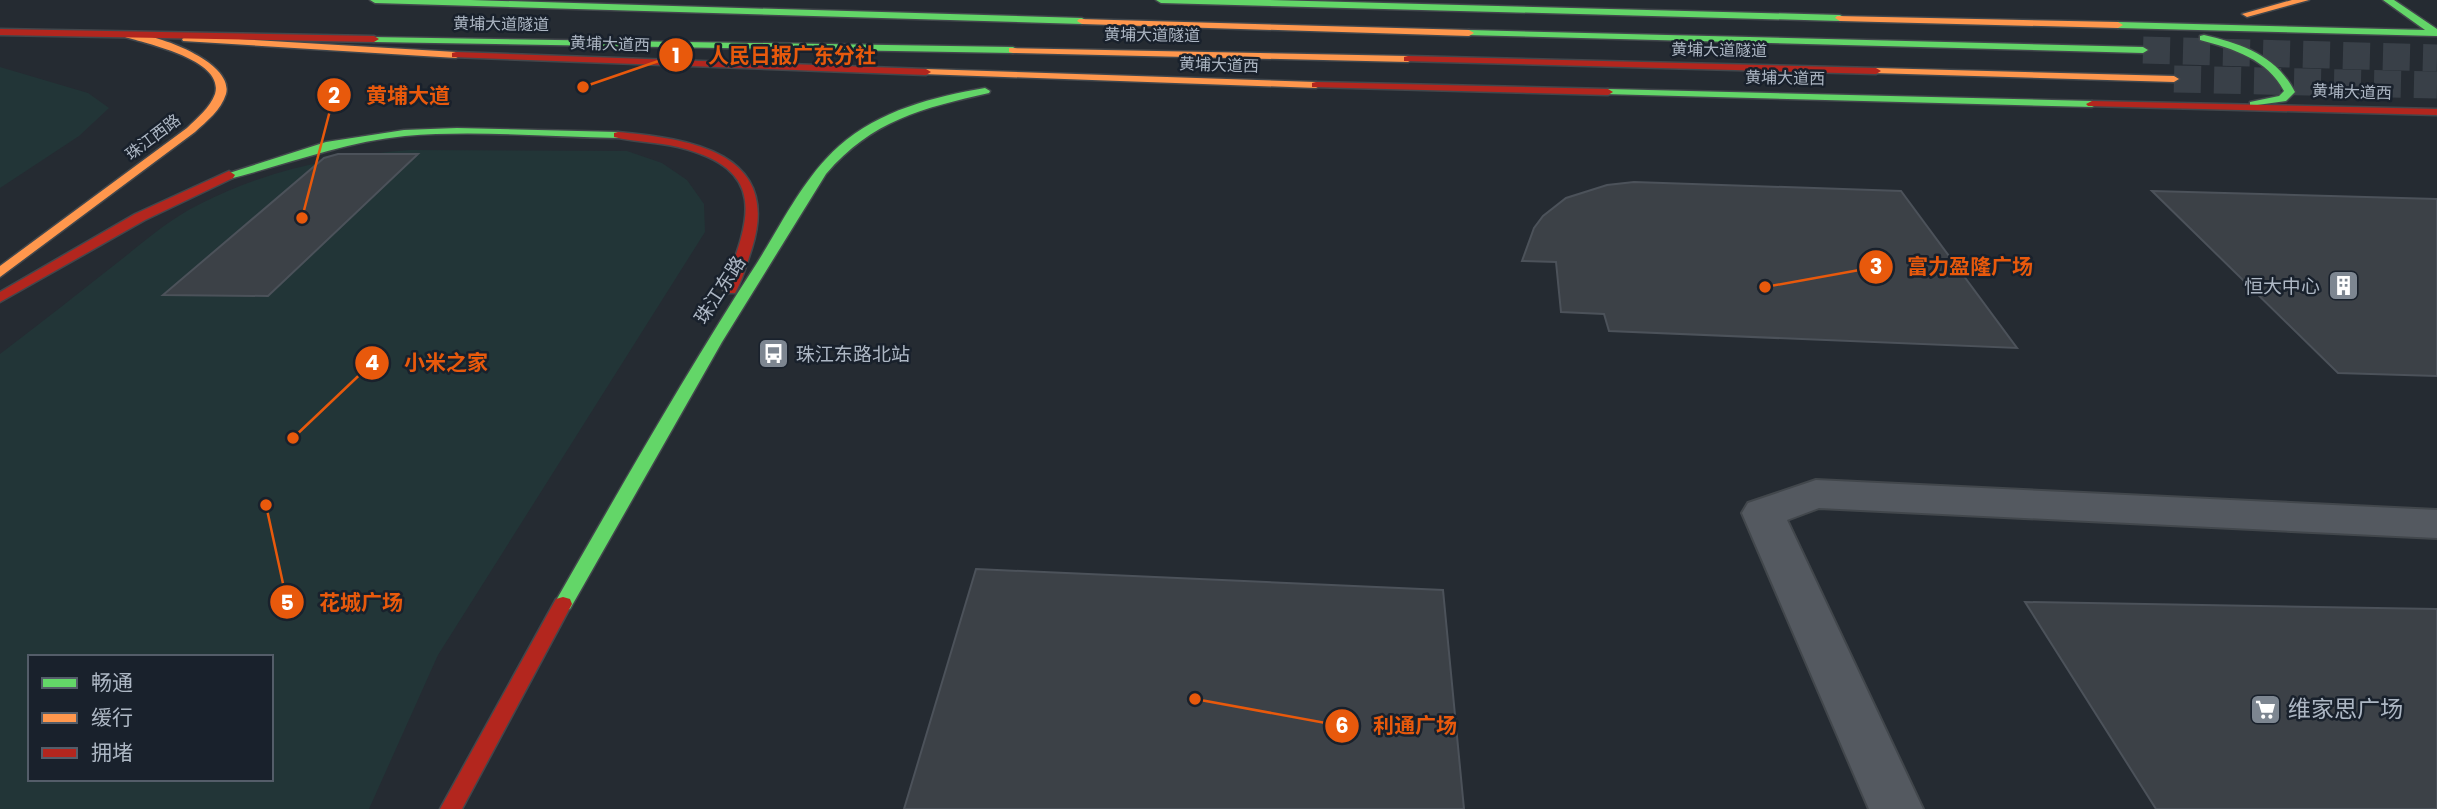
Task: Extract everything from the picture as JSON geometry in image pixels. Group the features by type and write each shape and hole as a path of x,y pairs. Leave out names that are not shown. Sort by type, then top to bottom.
{"main road":[{"name":"黄埔大道隧道","path":"376,0 2143,50"},
{"path":"1161,0 2437,33"},
{"path":"2147,25 2271,10 2304,0"},
{"path":"2388,0 2437,33"},
{"path":"2147,25 2212,39 2244,51 2273,66 2287,79 2290,92 2282,99 2238,106"},
{"name":"黄埔大道西","path":"0,32 129,35 389,53 1226,83 2437,112"},
{"name":"黄埔大道隧道","path":"129,35 1154,53 2175,79"},
{"name":"珠江西路","path":"0,273 180,139 207,117 223,96 222,81 214,68 195,57 129,35"},
{"name":"珠江东路","path":"451,809 716,336 826,166 845,144 895,114 928,101 1003,89 1068,84 1226,83"},
{"path":"2238,106 2396,128"},
{"path":"0,299 170,202 227,176 286,156 384,135 429,131 603,134 693,147 723,161 744,179 754,201 751,224 716,336"}],"street":[{"path":"1896,809 1763,513 1816,494 2437,524"}],"shaded area":[{"path":"0,67 88,93 109,108 79,136 0,188"},
{"path":"410,150 627,151 662,163 687,180 704,204 705,232 438,655 369,809 0,809 0,354 159,230 189,210 250,182 302,166 355,156"}],"building":[{"path":"338,154 418,154 268,296 163,295 324,158"},
{"path":"1634,182 1901,191 2017,348 1609,331 1604,314 1561,312 1556,262 1522,261 1534,228 1543,216 1566,198 1607,185"},
{"name":"恒大中心","path":"2152,191 2437,199 2437,376 2338,373"},
{"path":"976,569 1443,590 1464,809 904,809"},
{"name":"维家思广场","path":"2025,602 2437,609 2437,809 2156,809"}],"tunnel":[{"path":"2143,50 2437,58"},
{"path":"2174,79 2437,85"}],"traffic: fast":[{"path":"375,0 1082,21"},
{"path":"1161,0 1840,18"},
{"path":"2388,0 2437,33"},
{"path":"2118,25 2437,33"},
{"path":"1469,33 2143,50"},
{"path":"2204,38 2255,55 2284,80 2290,92 2282,99 2254,104"},
{"path":"374,39 1013,50"},
{"path":"563,604 663,428 803,199 832,159 876,125 910,109 985,91"},
{"path":"1608,92 2092,104"},
{"path":"229,175 326,146 404,133 457,131 618,135"}],"traffic: slow":[{"path":"2247,14 2304,0"},
{"path":"1840,18 2118,25"},
{"path":"1082,21 1469,33"},
{"path":"0,273 191,130 213,109 221,92 219,77 209,66 172,48 129,35"},
{"path":"187,39 456,55"},
{"path":"1013,50 1408,59"},
{"path":"1876,71 2174,79"},
{"path":"926,72 1316,85"}],"traffic: jam":[{"path":"0,32 374,39"},
{"path":"456,55 926,72"},
{"path":"1408,59 1876,71"},
{"path":"1316,85 1608,92"},
{"path":"2092,104 2437,112"},
{"path":"618,135 658,140 702,150 738,171 749,187 753,207 751,229 730,290"},
{"path":"0,298 140,217 229,175"},
{"path":"451,809 563,604"}],"place":[{"name":"人民日报广东分社","path":"583,87"},
{"name":"黄埔大道","path":"302,218"},
{"name":"恒大中心","path":"2343,286"},
{"name":"富力盈隆广场","path":"1765,287"},
{"name":"珠江东路北站","path":"773,354"},
{"name":"小米之家","path":"293,438"},
{"name":"花城广场","path":"266,505"},
{"name":"利通广场","path":"1195,699"},
{"name":"维家思广场","path":"2265,709"}]}
